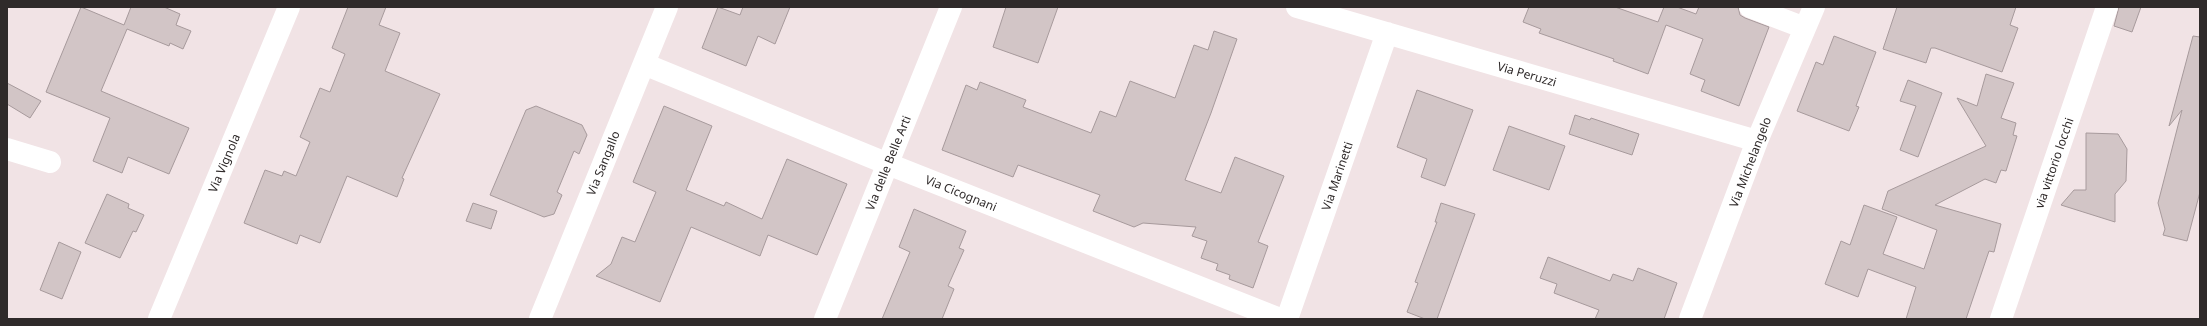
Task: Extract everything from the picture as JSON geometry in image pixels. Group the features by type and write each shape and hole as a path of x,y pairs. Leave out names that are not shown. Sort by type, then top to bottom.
{"street":[{"name":"Via Vignola","path":"159,319 289,7"},
{"name":"Via Sangallo","path":"540,319 667,7"},
{"name":"Via delle Belle Arti","path":"825,319 951,7"},
{"name":"Via Peruzzi","path":"1297,7 1757,142"},
{"path":"1750,7 1805,28"},
{"name":"Via Michelangelo","path":"1690,319 1757,142 1814,7"},
{"name":"via vittorio locchi","path":"2001,319 2107,7"},
{"name":"Via Marinetti","path":"1287,319 1387,33"},
{"name":"Via Cicognani","path":"644,64 888,164 1280,319"},
{"path":"7,149 50,162"}],"building":[{"path":"81,7 124,25 131,7 164,7 180,14 176,25 191,31 183,49 170,43 169,46 127,29 101,91 189,128 169,174 128,157 122,173 93,161 110,118 46,92"},
{"path":"348,7 386,7 379,25 400,33 385,71 440,94 402,178 404,179 397,197 347,176 320,243 300,235 297,244 244,223 265,170 282,176 284,171 296,176 310,142 300,137 320,88 330,92 345,54 332,48"},
{"path":"718,7 740,15 743,7 790,7 775,44 758,36 746,66 702,48"},
{"path":"1006,7 1058,7 1038,63 993,47"},
{"path":"1529,7 1615,7 1658,22 1664,7 1677,7 1696,14 1699,7 1738,7 1740,15 1769,27 1739,106 1701,91 1705,80 1690,74 1703,39 1666,25 1648,74 1613,61 1614,59 1539,33 1541,29 1523,22"},
{"path":"1897,7 2016,7 2010,25 2018,28 2002,72 1935,48 1931,48 1926,63 1883,49"},
{"path":"2119,7 2141,7 2132,32 2114,26"},
{"path":"1214,31 1237,39 1211,113 1185,180 1221,193 1235,157 1284,176 1258,242 1268,246 1253,288 1229,279 1230,275 1216,270 1218,264 1201,258 1207,241 1192,236 1196,227 1143,223 1134,227 1093,211 1100,195 1018,165 1013,177 942,150 966,85 977,90 980,82 1026,100 1023,107 1091,133 1100,111 1116,117 1130,81 1175,98 1194,45 1208,50"},
{"path":"1834,36 1876,52 1856,106 1859,107 1849,131 1797,111 1816,62 1823,65"},
{"path":"2193,36 2200,37 2200,192 2187,241 2163,235 2165,229 2158,203 2182,110 2169,126"},
{"path":"1986,74 2014,83 2001,118 2016,123 2013,135 2017,136 2006,171 2001,170 1996,183 1985,179 1935,205 2001,224 1994,252 1989,251 1966,319 1906,319 1916,287 1868,269 1858,297 1825,284 1841,241 1850,245 1864,205 1897,217 1883,254 1924,269 1937,230 1882,209 1888,191 1986,146 1957,98 1977,106"},
{"path":"1908,80 1942,93 1918,157 1900,150 1916,106 1900,101"},
{"path":"7,83 41,101 30,118 7,104"},
{"path":"1417,90 1473,110 1445,186 1421,177 1427,159 1397,147"},
{"path":"536,106 582,125 587,135 579,154 574,151 557,192 562,195 554,214 544,217 490,195 526,110"},
{"path":"664,106 712,126 686,190 724,206 726,202 762,219 787,159 847,184 817,255 768,235 760,256 691,227 660,302 596,276 611,264 622,237 635,242 656,192 633,182"},
{"path":"1575,115 1590,120 1591,118 1639,134 1632,155 1569,134"},
{"path":"1509,126 1565,146 1549,190 1493,170"},
{"path":"2086,133 2118,134 2127,149 2126,181 2115,194 2115,222 2061,205 2074,190 2086,190"},
{"path":"107,194 129,204 128,208 144,215 136,232 133,231 120,258 85,243"},
{"path":"473,203 497,211 491,229 466,221"},
{"path":"1441,203 1475,214 1437,319 1425,319 1407,312 1418,283 1415,282 1437,222 1435,222"},
{"path":"914,209 966,231 959,248 964,250 948,286 954,289 942,319 882,319 910,252 899,247"},
{"path":"59,242 81,252 62,299 40,290"},
{"path":"1548,257 1610,281 1613,274 1633,281 1638,268 1677,283 1664,319 1595,319 1599,310 1554,293 1557,284 1540,278"}]}
